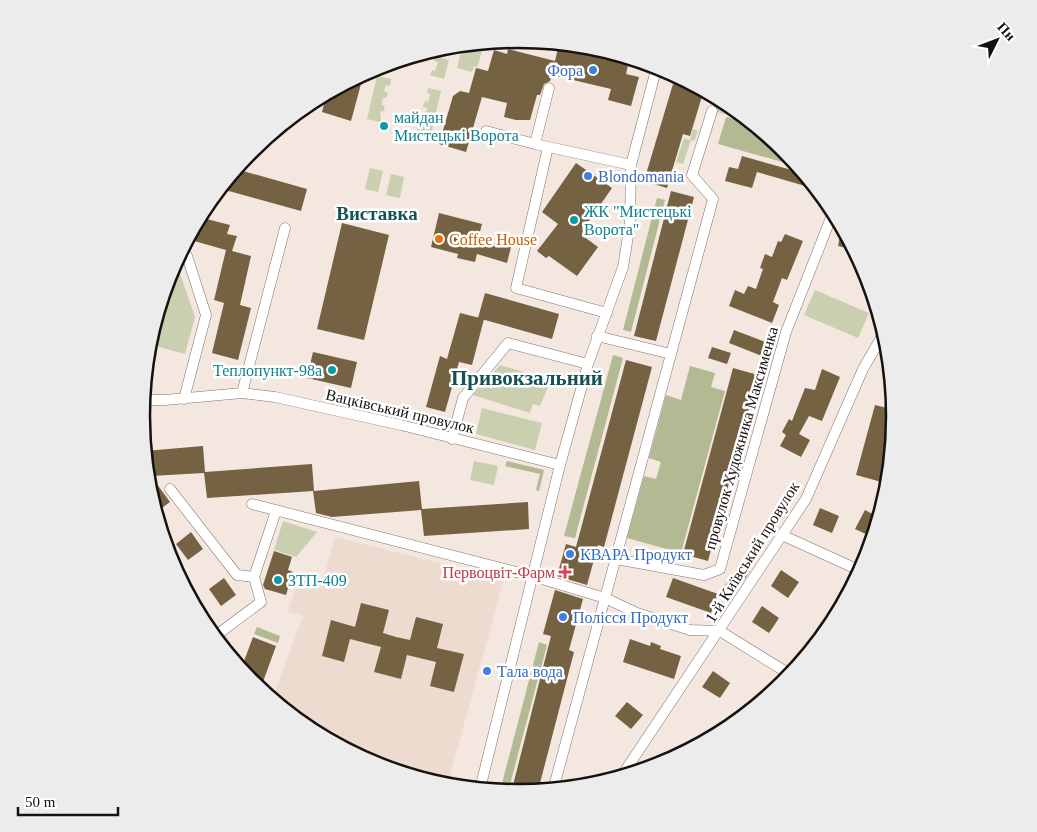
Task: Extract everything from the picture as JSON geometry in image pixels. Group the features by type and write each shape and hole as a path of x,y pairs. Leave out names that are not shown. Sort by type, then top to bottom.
{"street":[{"path":"482,782 560,465 588,364 623,267 628,246 631,165 655,74"},
{"path":"535,144 549,88"},
{"path":"555,782 713,199 692,175 712,111"},
{"path":"486,132 631,165"},
{"path":"548,147 516,288 607,313"},
{"name":"провулок Художника Максименка","path":"616,559 704,575 720,568 786,332 830,220"},
{"path":"242,393 285,228"},
{"path":"184,399 206,315 187,256"},
{"path":"597,336 671,354"},
{"name":"1-й Київський провулок","path":"627,768 784,536 806,499 863,369 879,341"},
{"path":"452,439 463,398 508,343 588,364"},
{"name":"Вацківський провулок","path":"151,400 184,399 242,393 275,397 401,425 560,465"},
{"path":"170,489 237,575 254,577"},
{"path":"252,504 532,576 605,598 637,613 690,630 720,630 785,671"},
{"path":"220,632 261,602 254,577 276,511"},
{"path":"784,536 854,568"}],"shaded area":[{"path":"335,537 504,579 449,777 400,765 356,746 314,722 275,692 303,616 288,612 299,575 323,580"}],"green space":[{"path":"471,51 482,52 477,67 474,66 472,72 457,68 460,55"},
{"path":"438,57 449,60 444,79 430,75 432,70 435,71 438,62 434,61 435,58"},
{"path":"377,76 391,79 390,86 386,85 384,91 388,93 386,98 383,98 382,105 385,106 383,112 380,111 381,122 367,119"},
{"path":"428,88 441,91 431,134 417,131 418,128 422,128 421,116 425,116 427,108 423,107 425,101 428,102 430,94 427,93"},
{"path":"714,104 731,115 712,111"},
{"path":"726,117 737,120 787,163 718,144"},
{"path":"693,129 698,131 694,141 691,140 683,164 676,162 684,138 690,140"},
{"path":"370,168 383,171 378,192 365,189"},
{"path":"391,174 404,177 400,198 386,195"},
{"path":"657,198 665,200 631,332 623,330"},
{"path":"179,272 195,317 185,354 157,346"},
{"path":"815,290 869,313 858,338 804,315"},
{"path":"613,355 623,358 575,538 564,536"},
{"path":"500,365 551,380 540,406 533,404 530,413 473,395"},
{"path":"690,366 715,373 711,387 725,391 681,553 627,538 644,476 656,479 661,462 649,458 666,395 681,400"},
{"path":"482,408 542,423 535,450 476,434"},
{"path":"474,461 498,466 494,485 470,480"},
{"path":"507,461 544,470 539,491 536,490 540,474 505,466"},
{"path":"283,521 317,532 296,557 274,550"},
{"path":"257,627 280,636 278,643 254,634"},
{"path":"539,642 547,645 510,784 502,784"}],"building":[{"path":"508,49 555,61 558,50 628,65 626,74 639,77 631,106 608,100 611,89 552,75 550,81 544,84 540,95 537,95 530,120 516,120 504,117 507,103 482,97 466,152 439,144 453,96 460,91 469,93 476,68 488,71 494,50 507,54"},
{"path":"361,84 351,121 322,112 324,103"},
{"path":"673,84 702,96 690,136 683,134 667,188 644,181"},
{"path":"742,156 794,171 807,186 757,172 752,188 725,181 729,167 738,169"},
{"name":"ЖК \"Мистецькі Ворота\"","path":"576,163 612,188 589,221 582,223 583,236 598,247 577,276 549,256 546,258 537,251 558,224 542,212"},
{"path":"243,171 307,189 301,211 227,191"},
{"path":"671,191 694,197 656,341 634,336"},
{"path":"439,213 482,224 478,239 511,247 507,263 477,254 475,262 457,258 458,254 431,247"},
{"path":"207,219 230,225 227,234 237,236 232,251 251,256 240,305 251,308 238,360 212,353 224,303 214,300 226,250 194,241"},
{"path":"342,223 389,235 364,340 317,329"},
{"path":"785,234 803,241 787,280 782,278 773,302 779,305 772,323 729,306 735,290 744,294 748,286 756,289 763,269 760,268 765,254 772,257 778,241 781,242"},
{"path":"840,236 846,248 838,246"},
{"path":"485,293 559,314 552,339 478,318"},
{"path":"460,313 484,319 472,365 459,362 445,412 426,407 440,356 447,359"},
{"path":"734,330 768,343 762,356 729,343"},
{"path":"712,347 731,353 727,364 708,358"},
{"name":"Теплопункт-98а","path":"313,352 357,362 351,388 307,378"},
{"path":"626,360 652,367 604,547 598,545 587,585 557,576 566,544 576,547"},
{"path":"733,368 758,375 708,561 683,554"},
{"path":"822,369 840,377 822,421 809,416 799,434 810,440 801,457 780,446 786,435 782,432 789,419 792,421 805,388 815,390"},
{"path":"875,405 887,408 886,440 881,482 856,475"},
{"path":"203,446 205,472 312,464 314,491 419,481 422,509 528,502 529,529 424,536 421,510 332,517 316,513 313,491 207,498 204,473 155,476 152,450"},
{"path":"156,483 170,502 162,508"},
{"path":"820,508 839,516 832,533 813,525"},
{"path":"865,510 873,514 867,535 855,529"},
{"path":"191,532 203,549 188,560 176,544"},
{"name":"ЗТП-409","path":"274,551 292,557 288,570 293,572 286,595 265,589 263,585"},
{"path":"741,565 750,571 730,600 720,592"},
{"path":"781,570 799,582 788,598 771,586"},
{"path":"224,578 236,595 221,606 209,589"},
{"path":"673,578 718,594 711,613 666,597"},
{"path":"555,590 583,599 569,650 574,652 540,784 513,784 551,636 543,634"},
{"path":"361,603 389,610 383,633 396,637 410,640 416,617 443,624 437,648 464,654 454,692 430,686 436,662 407,655 401,679 374,672 381,647 350,639 344,662 322,656 331,620 355,627"},
{"path":"762,606 779,618 769,633 752,622"},
{"path":"253,637 276,646 263,682 244,662"},
{"path":"630,639 650,646 651,642 661,646 660,649 681,656 674,679 623,662"},
{"path":"713,671 730,683 720,698 702,687"},
{"path":"627,702 643,715 631,729 615,716"}],"place":[{"name":"Фора","path":"593,70"},
{"name":"майдан Мистецькі Ворота","path":"384,126"},
{"name":"Blondomania","path":"588,176"},
{"name":"ЖК \"Мистецькі Ворота\"","path":"574,220"},
{"name":"Coffee House","path":"439,239"},
{"name":"Теплопункт-98а","path":"332,370"},
{"name":"КВАРА Продукт","path":"570,554"},
{"name":"Первоцвіт-Фарм","path":"565,572"},
{"name":"ЗТП-409","path":"278,580"},
{"name":"Полісся Продукт","path":"563,617"},
{"name":"Тала вода","path":"487,671"}],"district":[{"name":"Виставка","path":"377,213"},
{"name":"Привокзальний","path":"527,378"}]}
